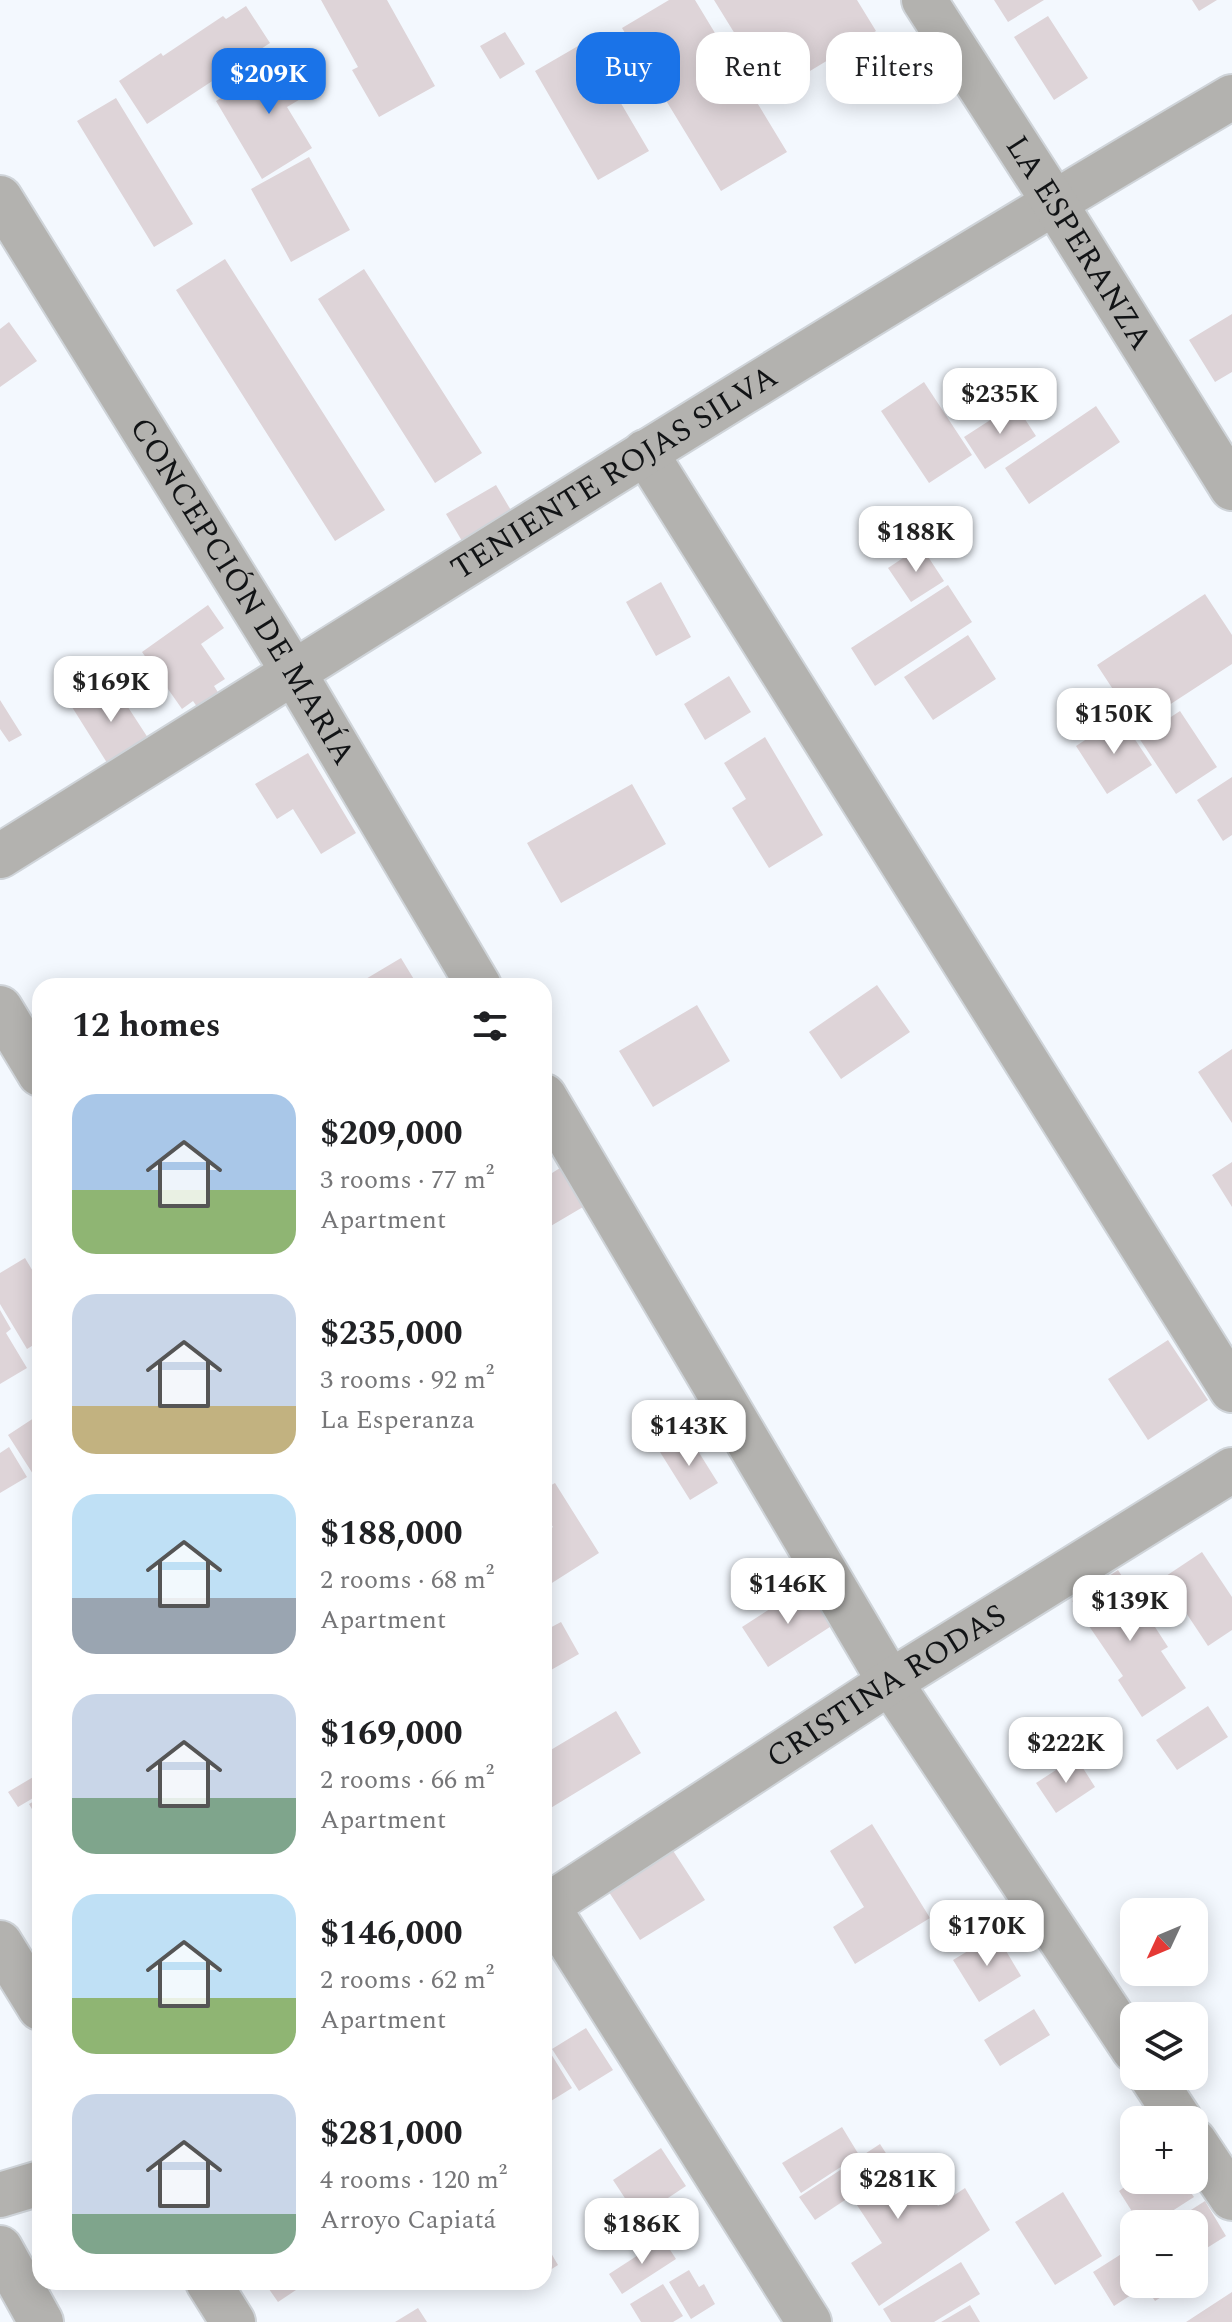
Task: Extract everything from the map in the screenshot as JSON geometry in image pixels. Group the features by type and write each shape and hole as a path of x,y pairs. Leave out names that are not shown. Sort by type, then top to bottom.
{"street":[{"name":"LA ESPERANZA","path":"924,0 1232,488"},
{"name":"TENIENTE ROJAS SILVA","path":"0,856 645,452 1232,97"},
{"name":"CONCEPCIÓN DE MARÍA","path":"0,198 294,673 474,978"},
{"path":"645,452 1232,1390"},
{"path":"0,1008 32,1061"},
{"path":"552,1110 890,1682 1120,2029"},
{"name":"CRISTINA RODAS","path":"552,1900 890,1682 1232,1470"},
{"path":"552,1916 809,2322"},
{"path":"0,1943 32,1995"},
{"path":"1208,2162 1232,2198"},
{"path":"0,2195 32,2185"},
{"path":"0,2248 41,2322"},
{"path":"213,2290 233,2322"}],"building":[{"path":"321,0 387,0 435,86 379,117 352,70 358,67"},
{"path":"669,0 695,0 714,32 696,32 696,104 758,104 787,152 721,191 668,104 680,104 680,32 624,32 622,28"},
{"path":"714,0 857,0 876,31 826,32 826,61 810,71 810,32 734,32"},
{"path":"994,0 1044,0 1008,22"},
{"path":"1192,0 1217,0 1199,11"},
{"path":"246,6 270,43 147,124 119,81 223,16 226,19"},
{"path":"1048,16 1088,78 1054,100 1014,37"},
{"path":"505,32 525,64 500,79 480,46"},
{"path":"576,47 576,104 621,104 649,151 598,180 535,71"},
{"path":"292,54 314,91 287,107 312,148 262,179 216,101"},
{"path":"116,98 193,224 154,247 77,121"},
{"path":"309,157 350,230 291,262 251,189"},
{"path":"225,259 385,510 335,541 176,290"},
{"path":"364,269 482,453 435,483 318,299"},
{"path":"1232,314 1232,372 1215,382 1189,340"},
{"path":"9,322 37,361 0,387 0,329"},
{"path":"924,382 972,455 929,483 881,411"},
{"path":"1015,404 1036,436 985,469 964,437"},
{"path":"1096,406 1120,442 1029,504 1005,468"},
{"path":"496,485 512,512 462,541 446,514"},
{"path":"921,546 944,581 911,602 888,568"},
{"path":"661,582 691,637 656,656 626,602"},
{"path":"948,585 972,622 875,686 851,648"},
{"path":"1205,594 1232,635 1232,664 1137,726 1097,665"},
{"path":"208,605 224,628 201,644 225,679 214,686 221,697 200,711 193,701 182,709 142,652"},
{"path":"968,635 996,679 933,720 904,677"},
{"path":"729,676 751,712 705,740 684,704"},
{"path":"111,681 150,741 109,766 72,707"},
{"path":"0,700 22,735 9,742 0,729"},
{"path":"1180,711 1217,767 1176,794 1139,738"},
{"path":"1120,717 1152,765 1107,794 1076,746"},
{"path":"765,737 823,835 769,868 732,808 746,799 724,763"},
{"path":"308,753 356,833 321,854 293,809 277,819 255,784"},
{"path":"1232,777 1232,835 1223,841 1197,800"},
{"path":"632,784 666,844 561,903 527,843"},
{"path":"401,958 413,978 367,978"},
{"path":"877,985 910,1032 841,1079 809,1032"},
{"path":"697,1005 730,1061 653,1107 619,1051"},
{"path":"1232,1049 1232,1123 1198,1072"},
{"path":"1232,1162 1232,1207 1212,1175"},
{"path":"560,1168 583,1207 552,1225 552,1173"},
{"path":"25,1258 32,1270 32,1346 27,1349 0,1304 0,1273"},
{"path":"0,1310 11,1329 6,1333 27,1368 0,1384"},
{"path":"1168,1340 1208,1400 1148,1440 1108,1379"},
{"path":"32,1419 32,1472 8,1435"},
{"path":"688,1435 718,1483 690,1500 660,1452"},
{"path":"9,1447 27,1477 0,1493 0,1453"},
{"path":"555,1483 599,1553 552,1583 553,1527 552,1485"},
{"path":"1202,1552 1232,1597 1232,1630 1208,1646 1163,1578"},
{"path":"1118,1570 1168,1647 1161,1651 1186,1688 1142,1717 1118,1680 1123,1676 1072,1601"},
{"path":"807,1585 833,1625 768,1667 742,1627"},
{"path":"561,1622 579,1654 552,1669 552,1627"},
{"path":"1208,1706 1228,1737 1177,1770 1156,1740"},
{"path":"616,1711 641,1753 552,1807 552,1749"},
{"path":"1076,1757 1095,1787 1056,1813 1036,1783"},
{"path":"32,1778 32,1799 18,1807 8,1792"},
{"path":"872,1824 930,1918 855,1964 833,1927 864,1907 830,1851"},
{"path":"672,1849 705,1900 640,1940 607,1889"},
{"path":"996,1934 1021,1976 979,2002 953,1960"},
{"path":"1034,2009 1050,2035 1000,2066 984,2040"},
{"path":"586,2028 613,2070 579,2091 552,2049"},
{"path":"552,2056 572,2088 552,2100"},
{"path":"842,2127 859,2155 801,2193 782,2163"},
{"path":"880,2144 893,2164 905,2156 938,2206 965,2188 990,2230 879,2306 851,2263 882,2243 851,2196 815,2220 799,2197"},
{"path":"661,2148 686,2186 638,2218 613,2180"},
{"path":"1063,2192 1102,2256 1055,2285 1015,2222"},
{"path":"1121,2194 1192,2194 1194,2197 1174,2210 1131,2210"},
{"path":"1205,2201 1226,2236 1208,2247 1208,2210 1191,2210"},
{"path":"663,2239 676,2259 622,2294 609,2274"},
{"path":"552,2255 558,2265 552,2269"},
{"path":"1120,2255 1120,2298 1126,2298 1114,2306 1093,2272"},
{"path":"961,2262 980,2294 934,2322 891,2322 883,2309"},
{"path":"689,2270 699,2287 704,2284 715,2304 691,2319 669,2282"},
{"path":"663,2284 683,2316 673,2322 641,2322 630,2304"},
{"path":"270,2290 296,2290 278,2302"},
{"path":"1232,2292 1232,2322 1186,2322"},
{"path":"970,2305 980,2322 941,2322"},
{"path":"418,2308 427,2322 395,2322"}]}
